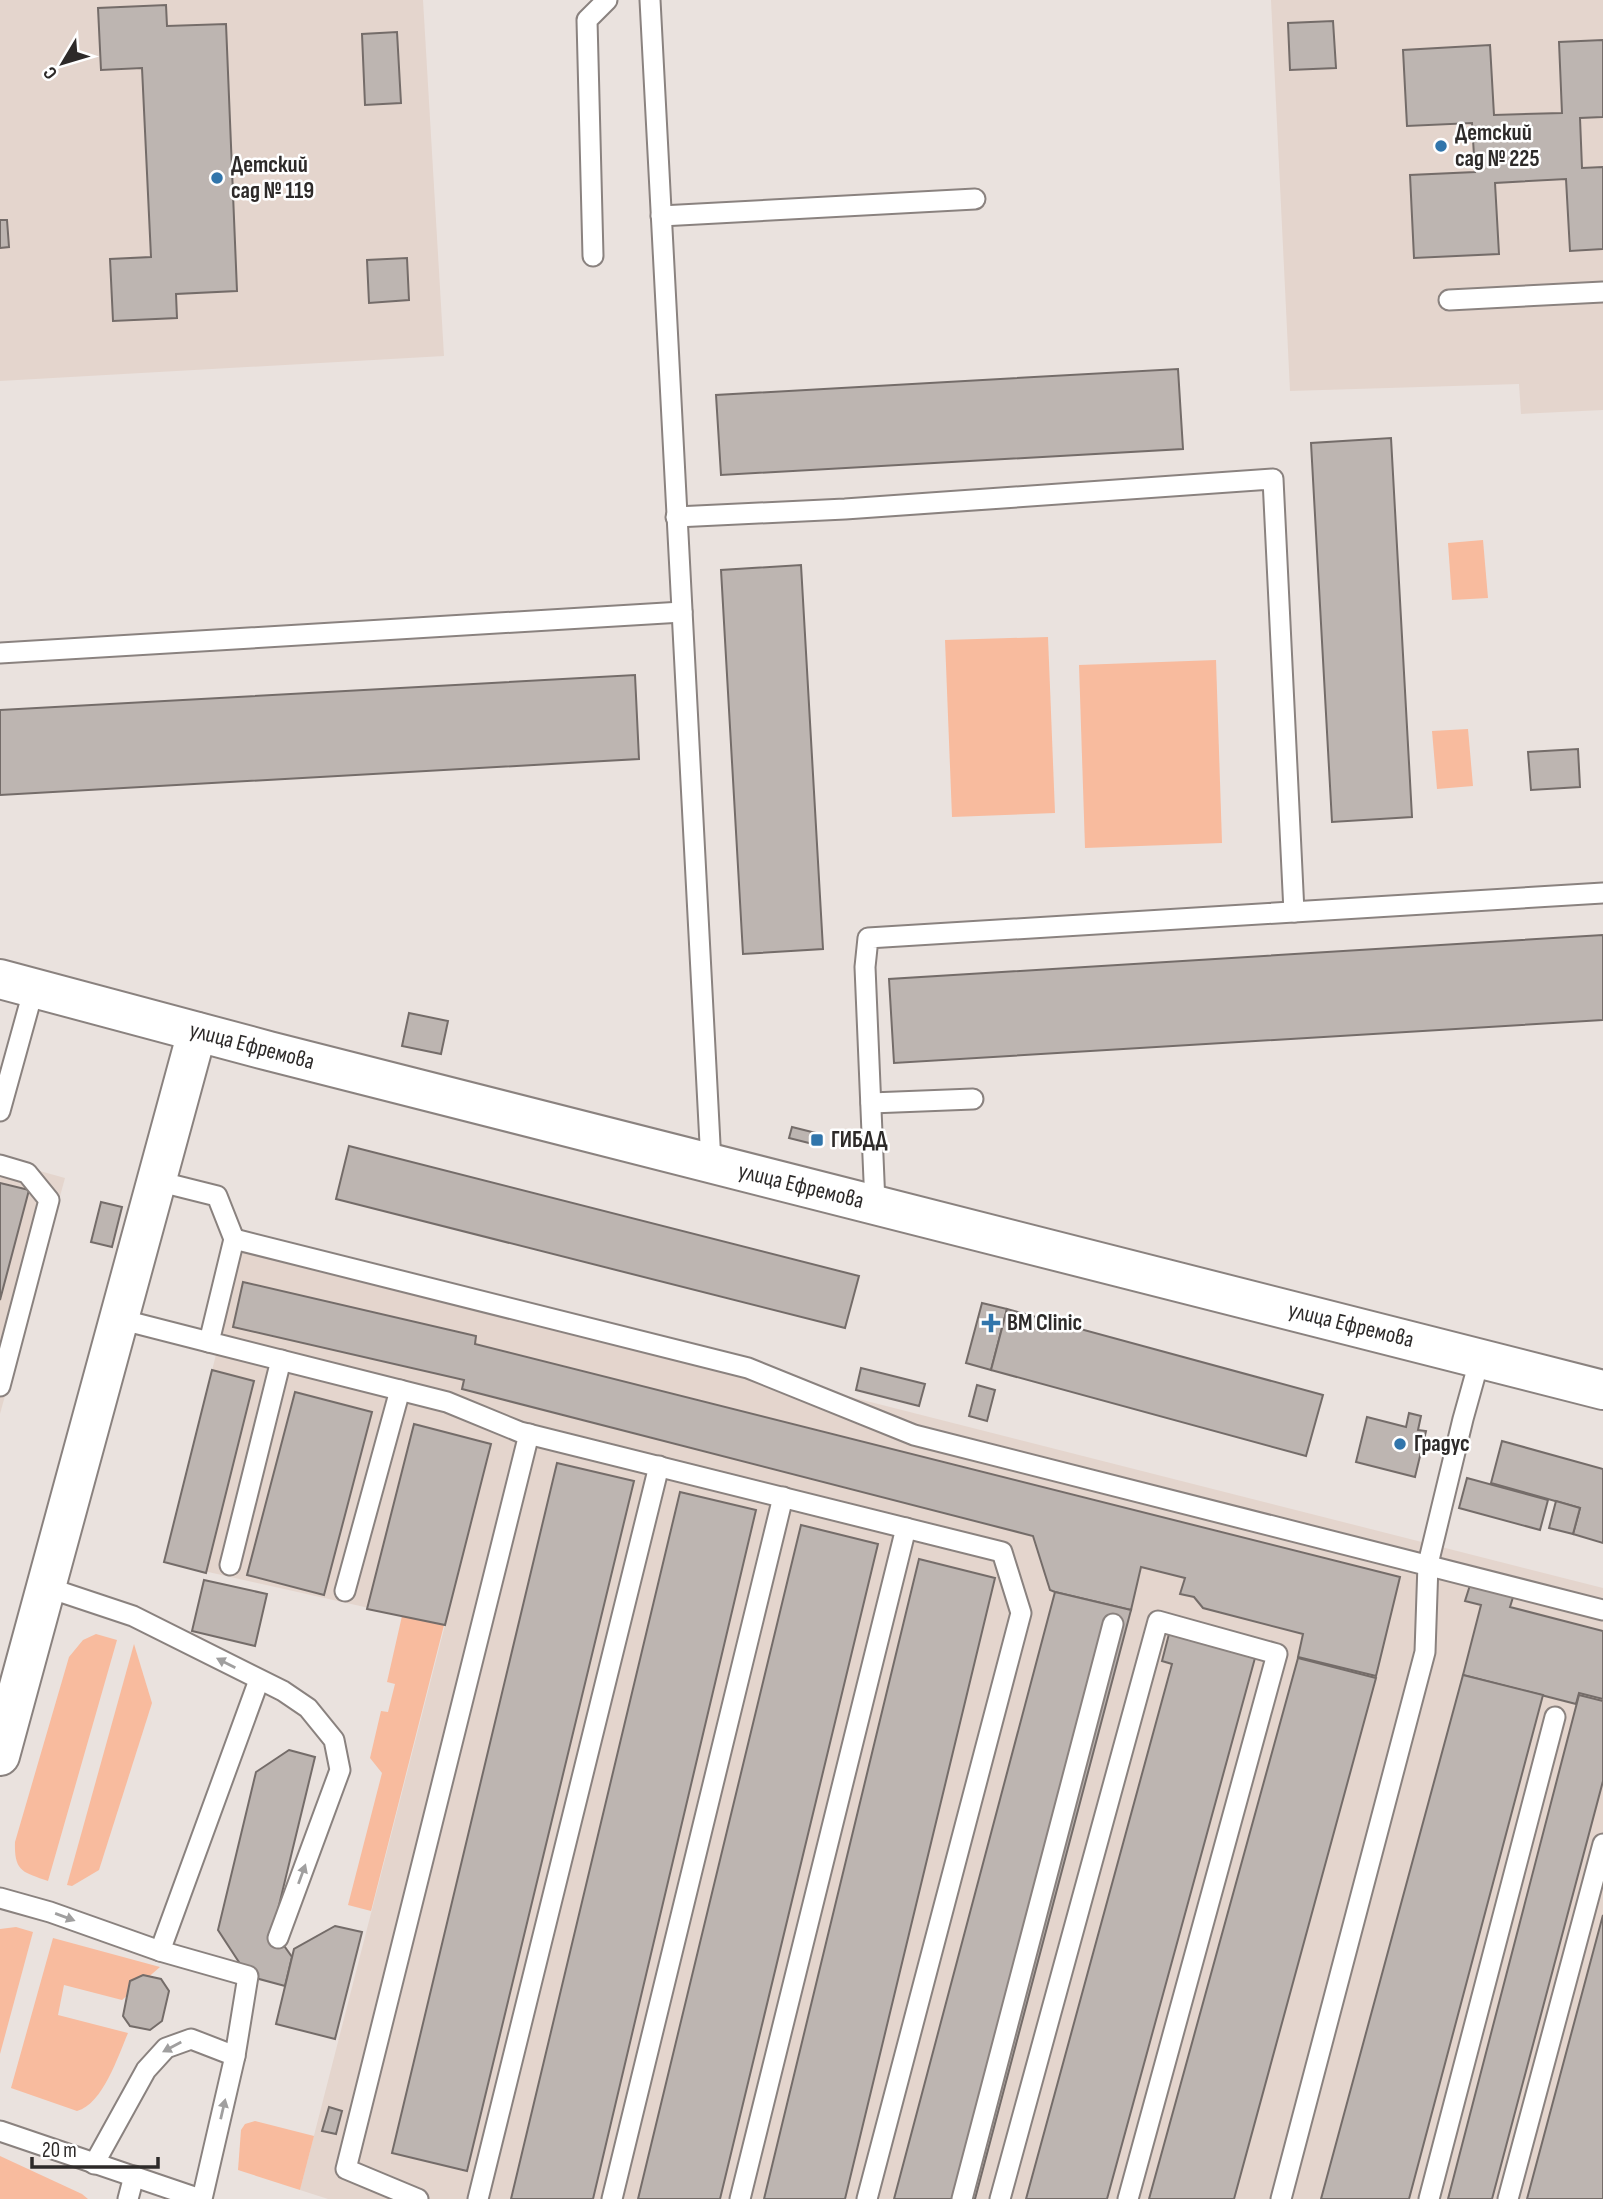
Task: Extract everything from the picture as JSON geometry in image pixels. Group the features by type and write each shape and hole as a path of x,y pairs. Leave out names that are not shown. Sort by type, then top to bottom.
{"street":[{"name":"улица Ефремова","path":"17,983 197,1032 1603,1390"},
{"path":"0,1756 197,1032"}],"lane":[{"path":"593,256 587,20 607,0"},
{"path":"650,0 711,1163"},
{"path":"661,216 975,199"},
{"path":"1449,300 1603,292"},
{"path":"676,517 859,508 1273,479 1294,912"},
{"path":"0,653 681,612"},
{"path":"875,1204 864,967 868,938 1603,893"},
{"path":"0,1111 17,983"},
{"path":"871,1103 974,1099"},
{"path":"0,1166 27,1173 49,1200 0,1386"},
{"path":"157,1181 217,1196 234,1239 209,1342"},
{"path":"234,1239 748,1368 914,1435 1428,1563 1603,1610"},
{"path":"120,1319 447,1402 529,1434 1002,1552 1021,1613 867,2199"},
{"path":"1281,2199 1425,1652 1428,1563 1480,1358"},
{"path":"230,1565 281,1360"},
{"path":"345,1591 400,1390"},
{"path":"418,2199 346,2169 529,1434"},
{"path":"478,2199 659,1466"},
{"path":"612,2199 783,1497"},
{"path":"740,2199 906,1528"},
{"path":"46,1587 133,1616 283,1691 308,1708 334,1740 340,1770 278,1938"},
{"path":"1000,2199 1158,1621 1278,1654 1128,2199"},
{"path":"962,2199 1113,1624"},
{"path":"160,1951 259,1679"},
{"path":"1429,2199 1555,1717"},
{"path":"1508,2199 1603,1844"},
{"path":"0,1898 50,1912 160,1951 248,1976 235,2056 201,2199 0,2131"},
{"path":"94,2164 146,2070 166,2048 191,2039 235,2056"},
{"path":"128,2199 134,2176"}],"shaded area":[{"name":"Детский сад № 119","path":"0,0 423,0 444,356 0,381"},
{"name":"Детский сад № 225","path":"1271,0 1603,0 1603,410 1521,414 1519,384 1290,391"},
{"path":"1483,540 1488,598 1452,600 1448,543"},
{"path":"1048,637 1055,813 952,817 945,640"},
{"path":"1216,660 1222,843 1085,848 1079,665"},
{"path":"1468,729 1473,786 1437,789 1432,731"},
{"path":"0,1160 65,1178 0,1414"},
{"path":"244,1243 1603,1588 1603,2199 328,2199 300,2190 445,1625 164,1562"},
{"path":"402,1616 444,1625 371,1911 348,1905 382,1773 370,1758 381,1711 388,1712 395,1684 387,1682"},
{"path":"96,1634 117,1640 48,1881 26,1873 18,1865 15,1842 69,1657 83,1640"},
{"path":"134,1644 152,1703 99,1870 72,1886 67,1885"},
{"path":"16,1927 33,1932 0,2054 0,1929"},
{"path":"53,1938 160,1967 122,2000 64,1985 58,2015 128,2033 102,2089 86,2107 77,2111 11,2088"},
{"path":"255,2121 314,2136 300,2190 238,2170 241,2130 245,2124"},
{"path":"0,2156 82,2194 88,2199 0,2199"}],"building":[{"path":"166,5 167,26 226,24 237,291 176,294 177,318 113,321 110,259 151,257 142,68 101,70 98,8"},
{"path":"1333,21 1336,68 1290,70 1288,23"},
{"path":"397,32 401,103 365,105 362,34"},
{"path":"1603,40 1603,117 1580,118 1582,168 1603,167 1603,249 1570,251 1566,179 1495,183 1499,254 1414,258 1410,175 1475,172 1472,123 1407,126 1403,50 1490,45 1494,115 1562,113 1559,42"},
{"path":"0,220 7,220 9,247 0,248"},
{"path":"407,258 409,300 369,303 367,260"},
{"path":"1178,369 1183,449 721,475 716,395"},
{"path":"1391,438 1412,817 1332,822 1311,443"},
{"path":"801,565 823,949 743,954 721,570"},
{"path":"635,675 639,759 0,795 0,710"},
{"path":"1578,749 1580,787 1531,790 1528,752"},
{"path":"1603,935 1603,1020 894,1063 889,979"},
{"path":"409,1013 448,1021 441,1054 402,1046"},
{"path":"792,1127 816,1133 813,1144 789,1138"},
{"path":"349,1146 859,1276 845,1328 336,1199"},
{"path":"0,1183 29,1190 0,1300"},
{"path":"101,1202 122,1207 112,1247 91,1242"},
{"path":"243,1282 476,1336 475,1344 1400,1577 1376,1676 1298,1657 1303,1634 1203,1608 1194,1597 1180,1594 1185,1578 1141,1567 1131,1610 1055,1592 1050,1590 1033,1536 462,1389 464,1380 233,1327"},
{"path":"982,1303 1007,1309 991,1370 966,1363"},
{"path":"1007,1309 1323,1395 1306,1456 991,1370"},
{"path":"861,1368 925,1384 919,1406 856,1390"},
{"path":"212,1370 254,1381 206,1573 164,1562"},
{"path":"977,1385 995,1390 987,1421 969,1416"},
{"path":"295,1392 372,1412 324,1595 247,1575"},
{"path":"1409,1413 1421,1416 1418,1430 1426,1431 1415,1477 1356,1462 1367,1417 1406,1427"},
{"path":"414,1424 491,1444 445,1625 367,1609"},
{"path":"1502,1441 1603,1469 1603,1543 1573,1534 1580,1508 1491,1483"},
{"path":"557,1463 634,1481 467,2171 392,2153"},
{"path":"1467,1478 1548,1500 1540,1530 1459,1508"},
{"path":"680,1492 756,1510 593,2199 511,2199"},
{"path":"1556,1501 1580,1508 1573,1534 1549,1528"},
{"path":"801,1525 878,1544 720,2199 638,2199"},
{"path":"919,1559 995,1578 845,2199 764,2199"},
{"path":"204,1580 267,1594 255,1646 192,1631"},
{"path":"1471,1582 1514,1594 1510,1607 1603,1631 1603,1699 1579,1693 1576,1704 1463,1675 1481,1605 1465,1601"},
{"path":"1055,1592 1131,1610 975,2199 894,2199"},
{"path":"1169,1634 1255,1658 1107,2199 1026,2199 1172,1664 1162,1661"},
{"path":"1298,1658 1376,1678 1234,2199 1149,2199"},
{"path":"1463,1675 1543,1695 1409,2199 1321,2199"},
{"path":"1579,1695 1603,1701 1603,1781 1492,2199 1448,2199"},
{"path":"289,1750 315,1757 273,1930 292,1957 285,1986 248,1976 218,1930 256,1772"},
{"path":"1603,1915 1603,2199 1527,2199"},
{"path":"335,1926 362,1932 335,2039 276,2024 294,1949"},
{"path":"143,1975 161,1979 169,1991 162,2021 150,2030 130,2026 123,2016 130,1981"},
{"path":"329,2107 342,2111 336,2134 322,2131"}],"place":[{"name":"Детский сад № 225","path":"1441,146"},
{"name":"Детский сад № 119","path":"217,178"},
{"name":"ГИБДД","path":"817,1140"},
{"name":"BM Clinic","path":"991,1323"},
{"name":"Градус","path":"1400,1444"}]}
